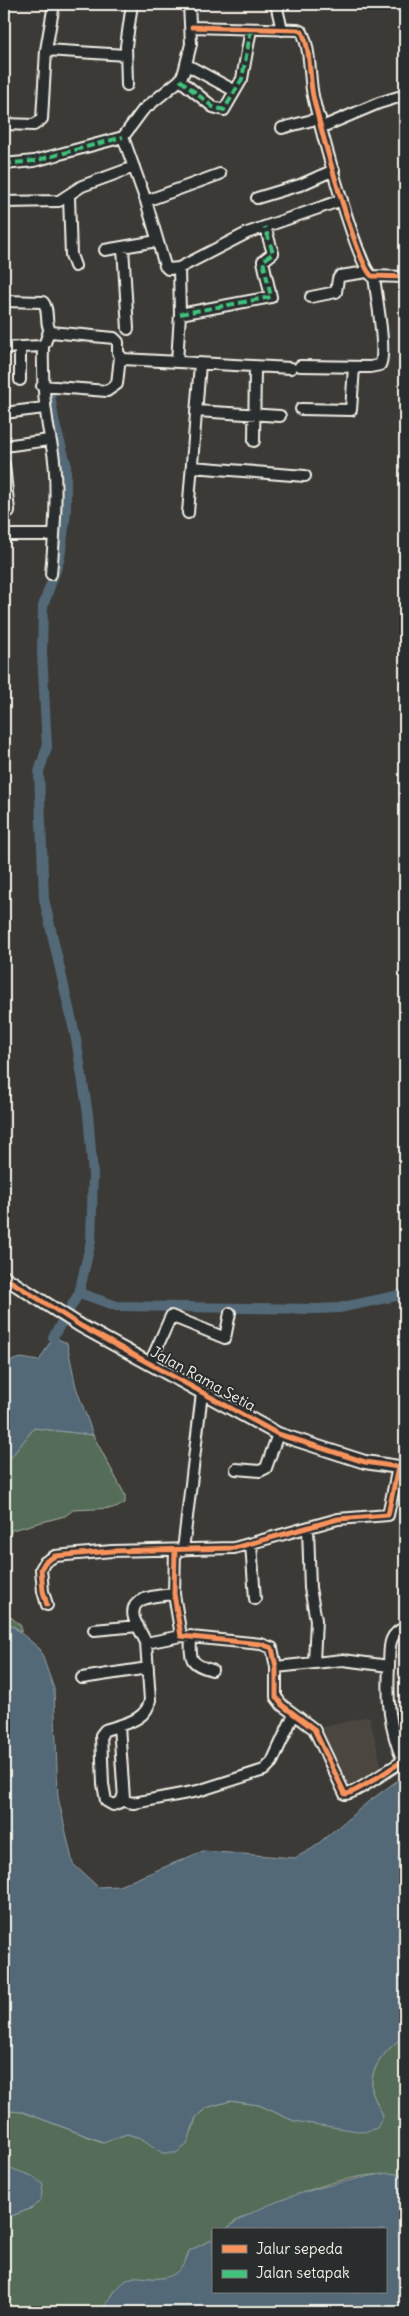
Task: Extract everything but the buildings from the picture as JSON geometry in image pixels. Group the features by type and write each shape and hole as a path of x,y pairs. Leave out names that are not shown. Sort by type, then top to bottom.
{"street":[{"path":"4,124 34,125 42,119 46,50 54,4"},
{"path":"126,85 126,55 132,4"},
{"path":"4,164 34,161 84,150 123,138 143,110 180,80 187,65 192,44 189,4"},
{"path":"276,4 282,30"},
{"path":"120,358 255,368 376,366 382,362 370,274 342,200 314,98 304,34 298,30 192,27"},
{"path":"180,80 219,110 225,109 242,79 246,66 251,29"},
{"path":"46,50 126,55"},
{"path":"187,65 235,91"},
{"path":"282,128 321,123 403,96 405,107"},
{"path":"123,138 146,201 165,266 170,269 179,268 232,240 342,200"},
{"path":"4,202 53,203 68,197 82,186 134,167"},
{"path":"257,198 300,185 334,170"},
{"path":"146,201 220,174"},
{"path":"68,197 71,255 75,266"},
{"path":"180,314 271,297 263,261 273,253 265,227"},
{"path":"105,250 158,241"},
{"path":"124,247 128,329"},
{"path":"176,362 180,314 179,268"},
{"path":"311,297 336,292 340,276 370,274 405,277"},
{"path":"4,301 28,300 45,302 49,330 43,344 42,386 49,440 52,448 54,478 51,574"},
{"path":"42,386 107,391 117,384 120,358 118,342 114,338 53,333 49,330"},
{"path":"4,348 43,344"},
{"path":"20,347 20,380"},
{"path":"188,513 200,364"},
{"path":"301,409 351,410 354,367"},
{"path":"254,441 255,368"},
{"path":"4,413 44,408"},
{"path":"196,411 280,416"},
{"path":"4,446 49,440"},
{"path":"4,465 9,510"},
{"path":"192,467 305,476"},
{"path":"4,534 53,535"},
{"name":"Jalan Rama Setia","path":"4,1277 81,1326 278,1434 365,1462 402,1468"},
{"path":"150,1363 171,1316 225,1338 230,1313"},
{"path":"202,1393 174,1594 190,1656 200,1667 212,1670"},
{"path":"236,1469 260,1471 266,1468 278,1434"},
{"path":"47,1605 43,1591 41,1569 45,1562 55,1556 112,1550 221,1549 251,1544 338,1519 388,1515 402,1468"},
{"path":"308,1528 310,1588 316,1620 314,1662"},
{"path":"251,1544 255,1598"},
{"path":"124,1796 121,1802 113,1805 106,1801 103,1784 101,1735 105,1730 142,1716 148,1709 150,1700 146,1643 134,1614 137,1602 142,1599 174,1594"},
{"path":"94,1630 138,1626"},
{"path":"146,1643 186,1636 268,1645 274,1652 276,1697 314,1729 346,1795 357,1791 383,1772 404,1760 390,1723 387,1698 391,1638 398,1630 405,1628"},
{"path":"276,1667 343,1660 389,1666"},
{"path":"82,1678 148,1668"},
{"path":"118,1726 124,1796 128,1802 134,1803 198,1791 264,1770 272,1762 294,1714"}],"shaded area":[{"path":"369,1716 383,1771 344,1790 316,1729"}],"green space":[{"path":"34,1428 93,1435 125,1495 125,1503 116,1508 73,1510 65,1516 12,1530 4,1545 4,1466"},
{"path":"4,1611 21,1626 21,1632 4,1619"},
{"path":"405,2035 405,2175 383,2174 340,2181 319,2187 237,2220 227,2228 212,2228 212,2240 189,2251 181,2269 175,2274 162,2278 134,2277 113,2293 107,2305 98,2312 4,2312 4,2219 32,2208 41,2199 4,2166 4,2115 9,2111 23,2112 102,2142 127,2134 141,2138 163,2153 192,2131 196,2117 206,2108 230,2101 259,2105 294,2121 383,2116 375,2100 372,2081 381,2058"}],"water":[{"path":"53,1337 67,1343 76,1387 93,1435 34,1428 4,1466 4,1363 21,1358 39,1361"},
{"path":"4,1619 40,1649 54,1689 58,1797 73,1864 98,1887 119,1886 203,1851 295,1858 313,1848 368,1802 405,1775 405,2035 381,2058 374,2073 372,2090 383,2116 377,2128 364,2132 294,2121 259,2105 230,2101 206,2108 196,2117 187,2145 176,2153 162,2153 141,2138 127,2134 103,2142 23,2112 9,2111 4,2115"},
{"path":"4,2166 32,2176 43,2184 41,2199 32,2208 4,2219"},
{"path":"388,2173 405,2175 405,2312 98,2312 118,2287 128,2279 136,2277 165,2278 170,2276 180,2269 189,2251 212,2240 212,2294 386,2294 386,2228 228,2228 259,2209 280,2200 347,2181"}],"waterway":[{"path":"49,389 55,425 66,463 66,512 60,558 43,606 42,652 47,747 39,772 44,899 76,1039 88,1114 93,1175 91,1241 79,1293"},
{"path":"53,1337 79,1293 117,1306 316,1309 339,1308 405,1294"}],"marked path":[{"path":"180,80 213,107 224,110 242,79 251,29"},
{"path":"4,164 34,161 123,137"},
{"path":"180,314 271,297 263,261 273,253 265,227"}],"cycle path":[{"path":"192,27 298,30 302,32 307,47 313,96 330,162 357,247 365,266 372,276 405,277"},
{"path":"4,1277 81,1326 278,1434 365,1462 405,1468"},
{"path":"47,1605 43,1591 41,1569 45,1562 55,1556 112,1551 234,1548 338,1519 388,1515 398,1467"},
{"path":"175,1550 174,1594 181,1636 261,1644 272,1648 276,1667 276,1697 282,1705 314,1729 345,1794 365,1785 405,1760"}]}
